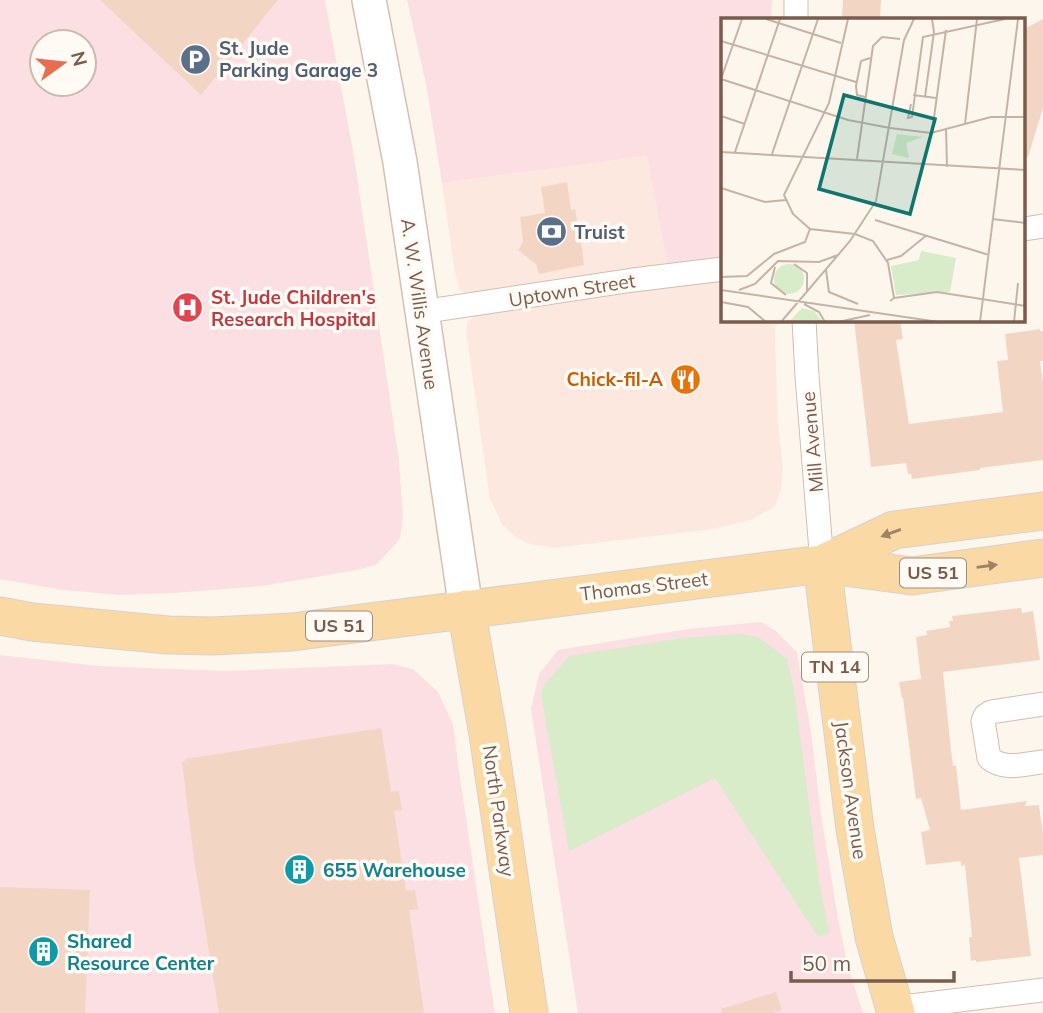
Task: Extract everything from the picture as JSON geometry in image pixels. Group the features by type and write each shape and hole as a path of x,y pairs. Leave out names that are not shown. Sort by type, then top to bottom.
{"main road":[{"name":"A. W. Willis Avenue","path":"369,0 400,162 466,609"},
{"name":"Thomas Street","path":"822,564 894,530 1043,511"},
{"name":"Thomas Street","path":"466,609 822,564 912,576 1043,558"},
{"name":"Jackson Avenue","path":"822,564 855,829 874,937 895,1011"},
{"name":"US 51","path":"0,617 168,635 212,636 292,632 466,609"},
{"name":"North Parkway","path":"466,609 488,734 529,1013"}],"street":[{"path":"796,0 796,18"},
{"name":"Uptown Street","path":"421,312 721,269"},
{"name":"Mill Avenue","path":"804,322 822,564"},
{"path":"1043,704 991,712 983,721 989,758 995,763 1005,766 1043,762"},
{"path":"895,1011 1043,990"}],"shaded area":[{"name":"St. Jude Children's Research Hospital","path":"0,0 325,0 354,156 399,460 403,518 400,539 376,565 263,586 119,595 63,590 0,579"},
{"path":"407,0 772,0 771,18 721,18 721,259 668,268 647,156 442,183 426,84"},
{"path":"647,156 668,268 470,297 460,290 455,274 442,183"},
{"path":"721,278 721,322 776,322 778,423 783,469 781,490 774,507 751,520 713,529 554,548 530,544 515,537 502,524 490,499 466,331 468,321 478,314"},
{"path":"761,622 776,631 797,652 838,918 848,967 863,1013 578,1013 531,709 539,674 558,650 688,629"},
{"path":"0,655 100,666 225,671 392,664 413,669 438,692 453,724 495,1013 0,1013"}],"green space":[{"path":"739,634 758,637 787,659 794,690 819,880 829,933 818,937 715,778 569,851 541,695 544,685 569,656 682,638"}],"building":[{"name":"St. Jude Parking Garage 3","path":"100,0 278,0 201,95"},
{"path":"843,0 881,0 880,18 842,17"},
{"path":"1043,19 1043,108 1028,157 1026,156 1026,28"},
{"name":"Truist","path":"567,182 571,210 575,209 579,225 584,265 539,274 536,264 518,250 523,242 520,217 545,213 541,187"},
{"path":"854,322 900,322 903,339 896,340 909,424 1003,412 997,361 1008,360 1005,334 1040,329 1043,331 1043,361 1040,361 1043,383 1043,460 912,479 906,463 871,467"},
{"path":"1021,608 1022,613 1033,611 1040,660 943,672 953,766 956,765 961,810 1027,801 1025,806 1039,805 1043,834 1043,855 1019,858 1031,956 976,962 971,961 969,937 972,937 965,865 961,866 961,861 926,865 921,832 930,830 921,798 916,799 899,682 921,679 916,637 927,635 926,631 950,627 952,616"},
{"name":"655 Warehouse","path":"381,728 391,792 399,791 402,810 394,811 406,891 415,890 418,909 409,910 424,1013 219,1013 194,859 182,762 185,759"},
{"name":"Shared Resource Center","path":"0,887 90,890 85,1013 0,1013"},
{"path":"776,992 782,1010 771,1013 722,1013 721,1009"}],"place":[{"name":"St. Jude Parking Garage 3","path":"196,59"},
{"name":"Truist","path":"551,232"},
{"name":"St. Jude Children's Research Hospital","path":"188,308"},
{"name":"Chick-fil-A","path":"686,379"},
{"name":"655 Warehouse","path":"300,870"},
{"name":"Shared Resource Center","path":"44,952"}]}
